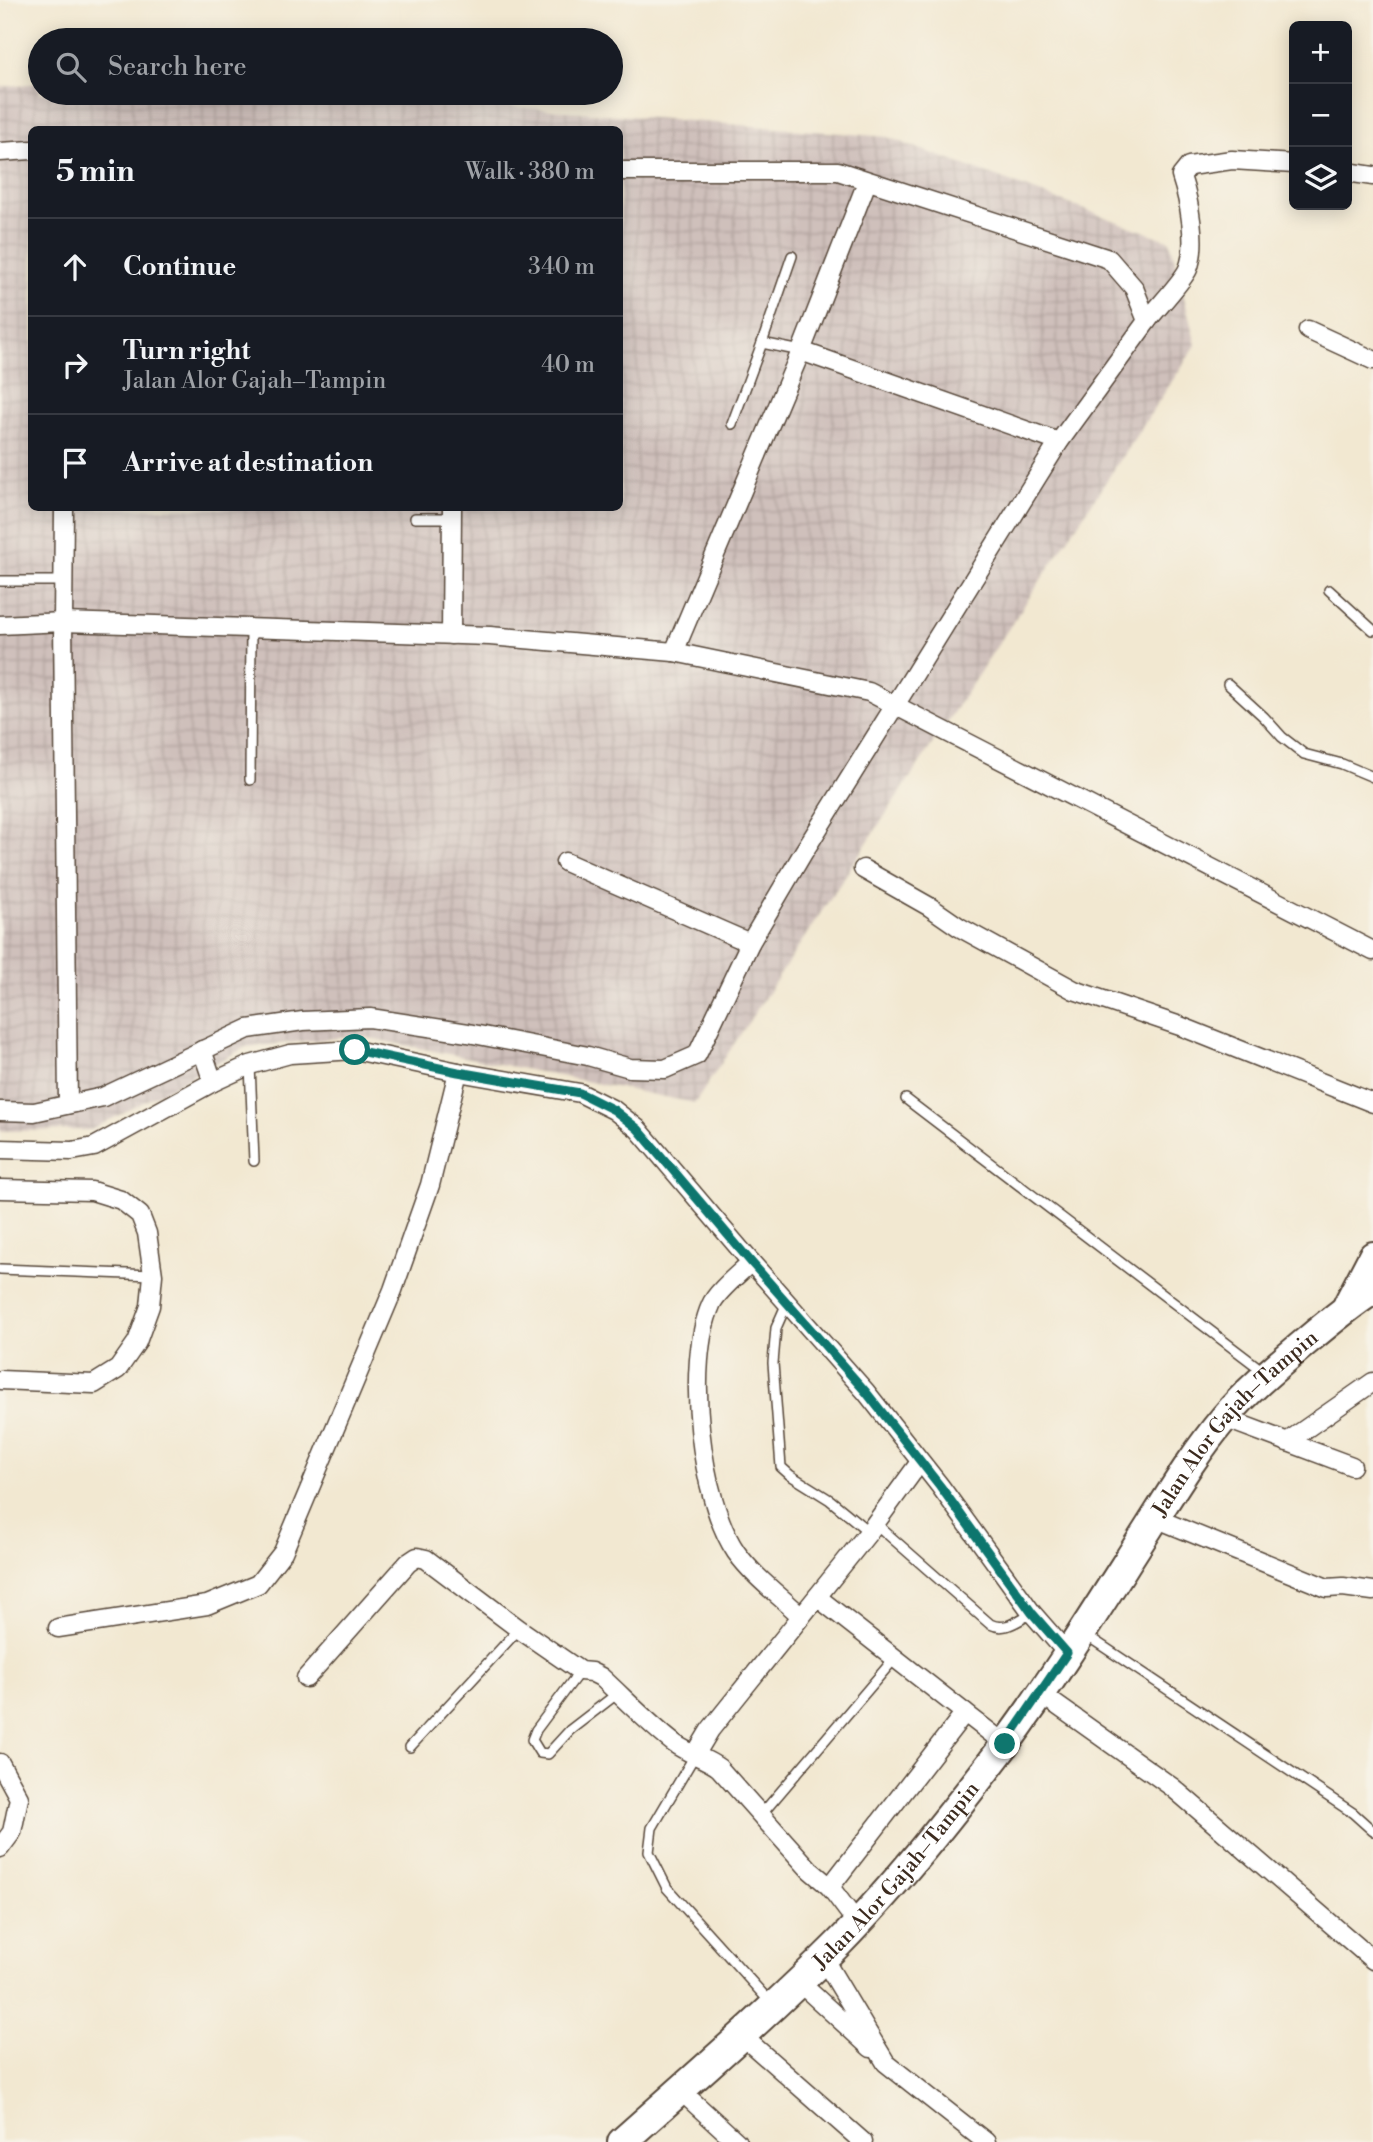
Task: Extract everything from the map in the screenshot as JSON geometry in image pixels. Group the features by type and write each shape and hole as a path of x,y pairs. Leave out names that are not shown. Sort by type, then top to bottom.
{"main road":[{"path":"1347,1307 1373,1256"},
{"name":"Jalan Alor Gajah–Tampin","path":"622,2142 799,1982 858,1923 941,1827 1005,1744 1075,1643 1193,1459 1224,1418 1243,1396 1268,1374 1347,1307 1373,1290"}],"street":[{"path":"0,152 28,150"},
{"path":"0,1111 34,1112 103,1097 248,1029 303,1021 370,1018 588,1056 631,1068 665,1069 697,1055 750,943 803,853 1059,442 1188,269 1192,245 1190,216 1181,176 1189,166 1232,160 1289,164"},
{"path":"623,171 838,171 1109,259 1134,288 1147,321"},
{"path":"1352,173 1373,176"},
{"path":"674,652 801,351 867,182"},
{"path":"1308,330 1373,360"},
{"path":"801,351 1059,442"},
{"path":"64,511 68,1104"},
{"path":"451,635 452,513"},
{"path":"0,625 63,622 451,635 674,652 869,692 1373,951"},
{"path":"565,862 750,943"},
{"path":"863,869 930,907 959,927 1074,990 1180,1026 1373,1103"},
{"path":"0,1149 72,1151 94,1147 213,1082 250,1065 290,1054 355,1050 458,1072 580,1093 614,1110 638,1129 866,1392 940,1486 1032,1613 1075,1643"},
{"path":"202,1051 213,1082"},
{"path":"58,1628 207,1605 258,1584 283,1552 393,1290 429,1185 458,1072"},
{"path":"0,1189 92,1191 121,1200 141,1215 148,1233 153,1275 150,1306 137,1342 118,1369 94,1384 0,1380"},
{"path":"751,1262 711,1302 701,1337 696,1394 709,1486 722,1527 737,1554 801,1616"},
{"path":"1287,1442 1373,1382"},
{"path":"1224,1418 1352,1466"},
{"path":"695,1755 710,1730 872,1528 920,1462"},
{"path":"1155,1518 1327,1588 1373,1591"},
{"path":"306,1678 408,1563 417,1557 426,1559 580,1671 601,1677 676,1744 708,1759 719,1768 810,1870 830,1887 858,1923"},
{"path":"817,1597 1005,1744"},
{"path":"1041,1694 1172,1787 1373,1960"},
{"path":"830,1887 965,1713"},
{"path":"0,1763 19,1798 12,1832 0,1848"},
{"path":"822,1958 886,2063"},
{"path":"799,1982 886,2063 986,2142"},
{"path":"741,2035 863,2142"},
{"path":"680,2090 737,2142"}],"lane":[{"path":"732,424 792,256"},
{"path":"762,343 801,351"},
{"path":"415,518 452,513"},
{"path":"0,581 64,581"},
{"path":"1329,590 1373,630"},
{"path":"250,780 251,628"},
{"path":"1228,684 1282,737 1304,754 1342,764 1373,777"},
{"path":"250,1065 254,1161"},
{"path":"906,1099 1268,1374"},
{"path":"0,1269 153,1275"},
{"path":"787,1303 776,1328 773,1363 781,1467 872,1528 990,1624 1004,1628 1032,1613"},
{"path":"410,1747 519,1629"},
{"path":"1075,1643 1353,1813 1373,1830"},
{"path":"761,1815 894,1659"},
{"path":"580,1671 536,1730 532,1740 540,1753 548,1754 570,1731 619,1693"},
{"path":"695,1755 652,1828 649,1852 667,1888 773,2005"}],"shaded area":[{"path":"28,84 28,105 491,105 887,137 1170,241 1196,345 695,1103 359,1036 246,1047 91,1130 0,1131 0,87"}],"route":[{"path":"355,1050 458,1072 580,1093 614,1110 638,1129 866,1392 940,1486 1032,1613 1067,1653 1005,1744"}]}
